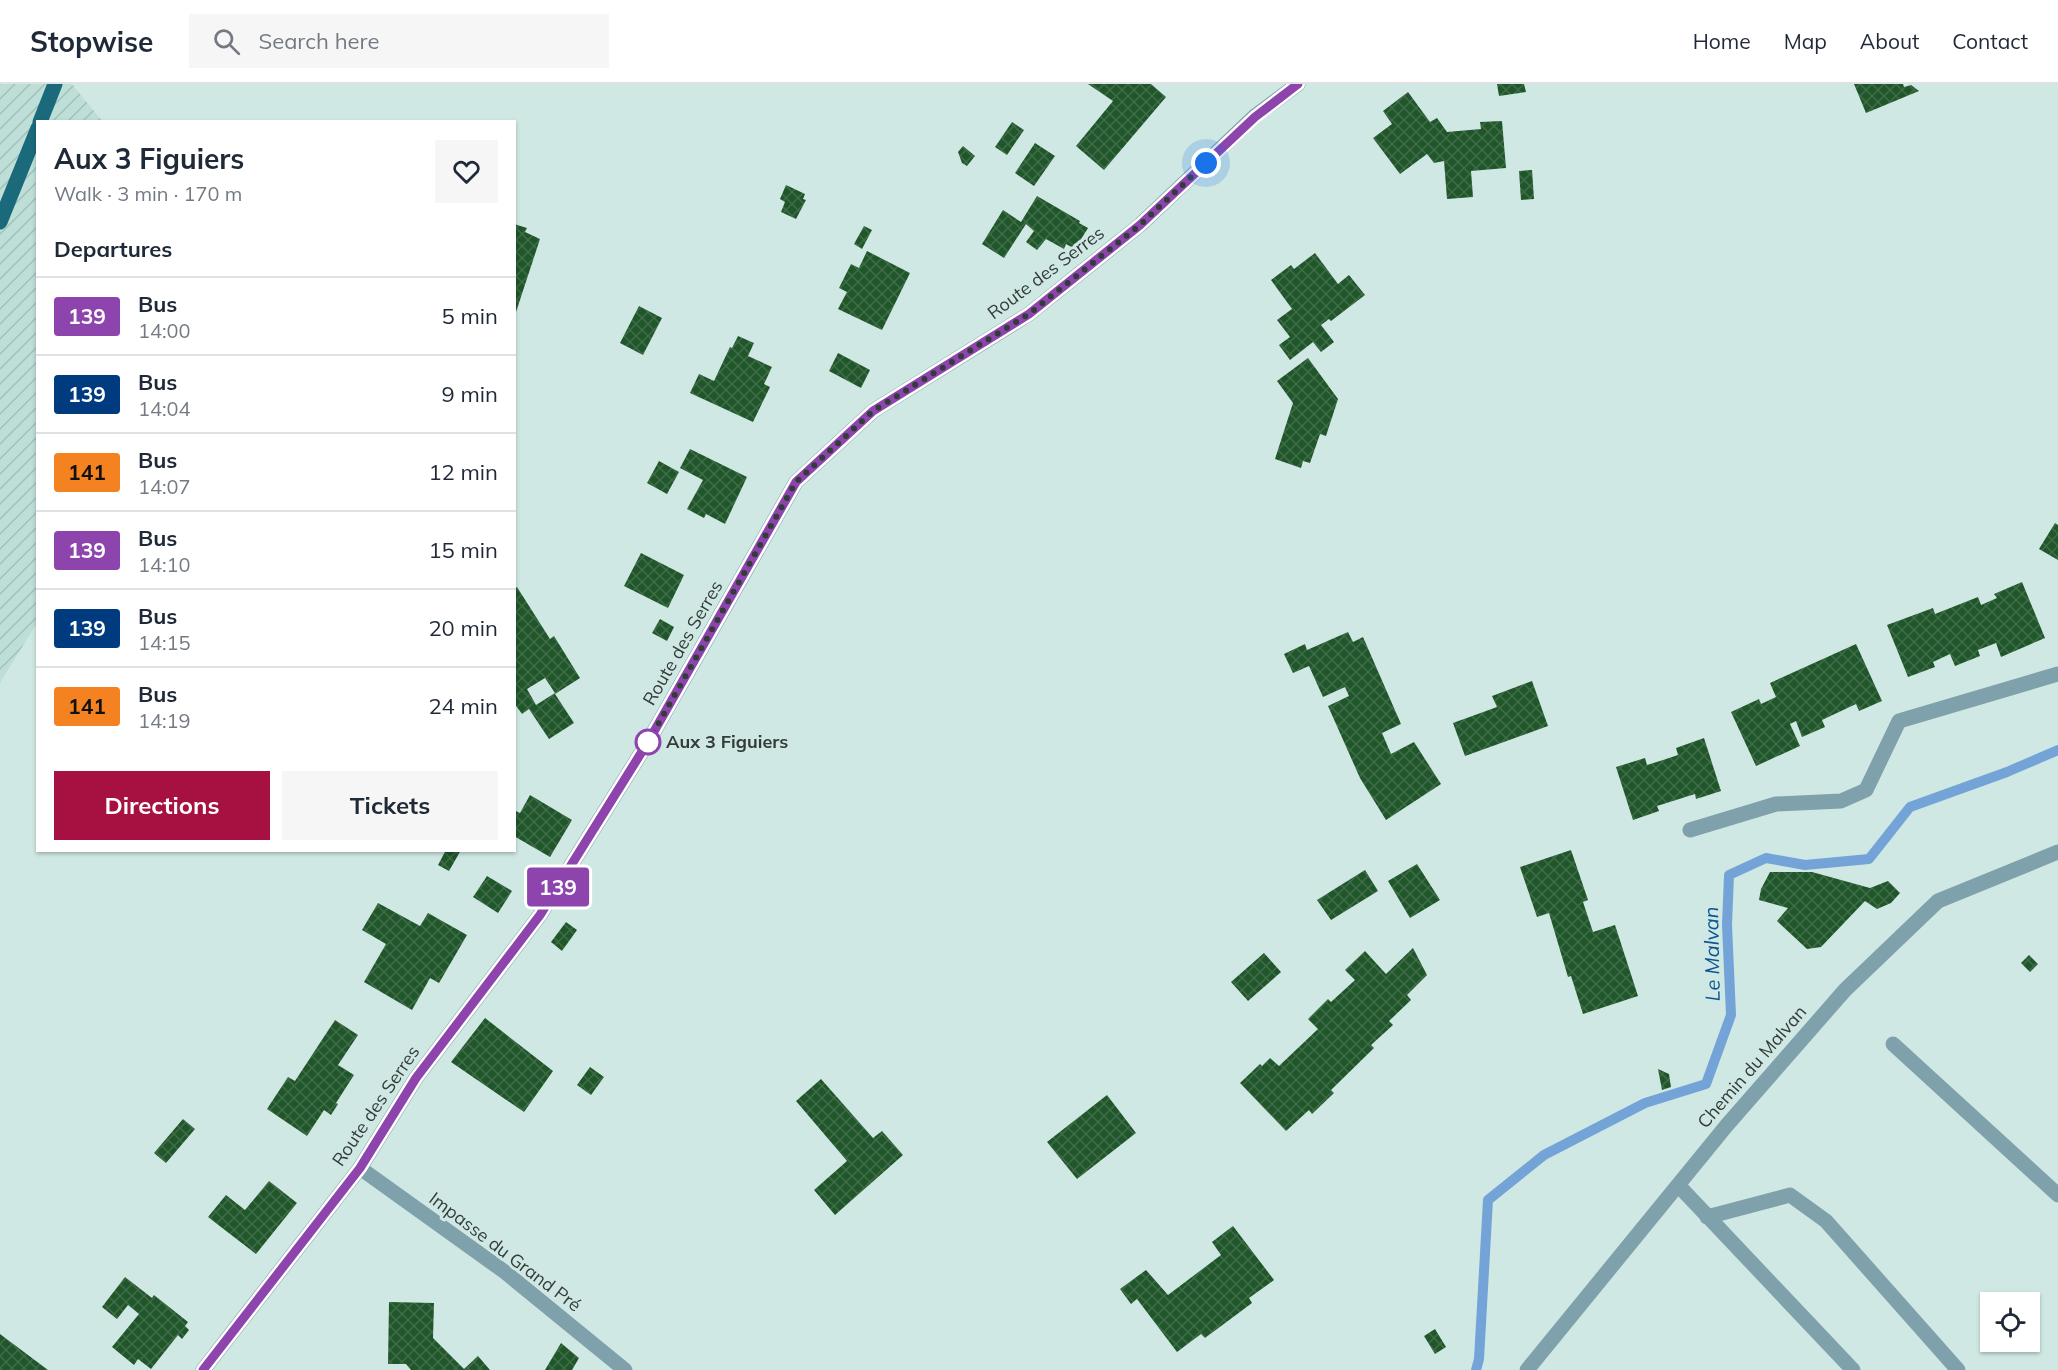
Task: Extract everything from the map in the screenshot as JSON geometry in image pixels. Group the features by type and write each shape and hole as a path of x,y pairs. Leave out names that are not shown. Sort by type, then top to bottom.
{"main road":[{"path":"41,120 55,84"},
{"path":"0,222 36,133"}],"street":[{"name":"Route des Serres","path":"203,1370 360,1168 416,1078 540,915 648,742 796,482 873,411 1029,314 1140,225 1255,117 1298,84"},
{"path":"1690,830 1776,804 1841,801 1866,790 1899,721 2058,674"},
{"name":"Chemin du Malvan","path":"1527,1370 1727,1125 1845,990 1938,901 2058,852"},
{"path":"1893,1044 2058,1195"},
{"name":"Impasse du Grand Pré","path":"360,1168 505,1272 625,1370"},
{"path":"1678,1185 1853,1370"},
{"path":"1707,1217 1790,1195 1826,1221 1958,1370"}],"shaded area":[{"path":"0,84 72,84 101,120 36,120 36,625 0,683"}],"building":[{"path":"1088,84 1151,84 1166,97 1104,170 1076,146 1113,101"},
{"path":"1497,84 1524,84 1526,92 1499,96"},
{"path":"1854,84 1903,84 1904,87 1911,85 1919,91 1866,113"},
{"path":"1408,92 1430,122 1437,118 1447,132 1481,129 1480,122 1502,121 1506,168 1471,171 1473,197 1447,199 1444,161 1434,163 1427,154 1400,174 1373,138 1392,124 1383,111"},
{"path":"1012,122 1024,130 1007,155 995,147"},
{"path":"1035,143 1055,156 1034,186 1015,173"},
{"path":"963,146 975,156 967,166 962,163 958,152"},
{"path":"1532,170 1534,199 1521,200 1519,171"},
{"path":"786,185 805,194 803,199 806,200 796,219 781,212 785,202 780,199"},
{"path":"1037,196 1088,228 1075,249 1066,244 1064,249 1046,239 1037,250 1026,242 1034,231 1026,224 1004,258 982,244 1003,210 1021,222"},
{"path":"516,225 527,228 525,232 540,239 516,312"},
{"path":"864,226 872,230 862,249 854,244"},
{"path":"867,251 910,273 882,330 838,309 847,292 839,288 851,264 859,268"},
{"path":"1315,253 1338,284 1349,275 1365,295 1331,321 1329,319 1321,325 1334,342 1321,352 1313,342 1290,360 1279,345 1290,337 1277,320 1292,309 1271,280 1291,265 1294,269"},
{"path":"639,306 662,318 643,355 620,343"},
{"path":"738,336 754,343 748,356 772,367 764,384 770,387 753,422 690,393 699,374 714,381 730,347 732,348"},
{"path":"838,353 870,370 861,388 829,371"},
{"path":"1308,358 1338,399 1326,436 1320,434 1310,463 1303,461 1301,468 1275,459 1293,403 1277,381"},
{"path":"690,449 747,477 725,524 706,514 704,518 687,509 703,480 680,468"},
{"path":"659,461 679,472 667,494 647,483"},
{"path":"2055,523 2058,525 2058,560 2039,549"},
{"path":"641,553 684,575 668,608 624,586"},
{"path":"2022,582 2045,638 2001,657 1996,643 1978,650 1980,656 1955,666 1950,654 1933,662 1935,667 1908,677 1887,625 1933,608 1935,614 1978,597 1981,605 1997,598 1994,594"},
{"path":"517,587 550,639 554,636 580,678 555,694 574,723 549,739 529,709 522,714 516,706","holes":["545,678 555,693 536,705 527,689"]},
{"path":"660,619 674,627 667,641 652,633"},
{"path":"1348,632 1353,642 1363,637 1401,724 1382,733 1391,754 1414,742 1441,784 1386,820 1360,778 1328,706 1349,696 1345,687 1323,697 1309,666 1293,673 1284,654 1305,644 1307,650"},
{"path":"1856,644 1882,701 1859,711 1856,704 1822,720 1825,727 1802,737 1796,721 1790,724 1800,746 1756,766 1731,712 1759,699 1761,704 1776,697 1770,683"},
{"path":"1532,681 1548,726 1465,756 1453,723 1497,707 1492,696"},
{"path":"1704,738 1721,791 1696,799 1695,794 1657,806 1659,811 1633,820 1616,767 1645,758 1647,765 1663,760 1678,755 1676,748"},
{"path":"530,795 572,820 550,857 516,837 516,811 520,813"},
{"path":"1571,850 1588,900 1583,902 1593,932 1615,925 1638,996 1583,1014 1571,976 1568,977 1549,913 1537,917 1520,867"},
{"path":"445,852 460,852 449,871 438,865"},
{"path":"1417,864 1440,900 1410,918 1388,881"},
{"path":"1365,870 1378,891 1331,920 1317,900"},
{"path":"1770,872 1812,872 1870,888 1888,881 1900,893 1891,903 1877,909 1865,901 1821,947 1807,949 1777,921 1788,908 1759,900 1761,889"},
{"path":"487,876 512,891 498,913 473,897"},
{"path":"378,903 420,926 428,913 467,935 439,983 430,978 412,1010 364,982 386,944 362,930"},
{"path":"566,922 577,930 562,951 551,942"},
{"path":"1413,948 1427,975 1407,995 1411,1000 1389,1021 1393,1025 1371,1045 1374,1048 1331,1090 1334,1093 1312,1114 1309,1110 1286,1131 1240,1083 1270,1058 1279,1066 1318,1029 1308,1019 1328,999 1331,1002 1355,980 1345,970 1365,951 1386,974"},
{"path":"1264,953 1281,972 1248,1001 1231,982"},
{"path":"2029,955 2038,964 2030,972 2021,963"},
{"path":"485,1018 553,1071 524,1112 451,1062"},
{"path":"335,1020 358,1035 338,1065 354,1075 331,1115 324,1110 307,1136 267,1109 288,1077 295,1081"},
{"path":"590,1067 604,1077 591,1095 577,1085"},
{"path":"1658,1069 1669,1074 1671,1087 1662,1090"},
{"path":"821,1079 873,1138 882,1131 903,1155 835,1215 814,1190 847,1161 796,1101"},
{"path":"1107,1095 1136,1133 1077,1179 1047,1142"},
{"path":"183,1119 195,1129 166,1163 154,1153"},
{"path":"269,1181 297,1203 256,1254 208,1217 226,1195 245,1210"},
{"path":"1233,1226 1274,1280 1249,1298 1252,1303 1205,1338 1201,1334 1177,1352 1137,1299 1131,1304 1120,1289 1146,1270 1168,1295 1221,1255 1212,1242"},
{"path":"125,1277 152,1298 154,1295 188,1322 185,1326 189,1330 182,1339 178,1335 151,1369 138,1359 134,1365 112,1347 139,1314 128,1305 117,1319 102,1307"},
{"path":"389,1302 434,1303 433,1338 464,1369 478,1356 490,1370 411,1370 406,1364 388,1364"},
{"path":"1435,1329 1446,1347 1435,1354 1424,1336"},
{"path":"0,1334 48,1370 0,1370"},
{"path":"561,1343 579,1358 572,1370 545,1370"}],"waterway":[{"name":"Le Malvan","path":"1476,1370 1479,1359 1488,1200 1544,1155 1645,1103 1706,1084 1731,1015 1727,925 1729,875 1766,858 1805,865 1869,859 1910,807 2007,772 2058,750"}],"bus line":[{"name":"139","path":"203,1370 360,1168 416,1078 540,915 648,742 796,482 873,411 1029,314 1140,225 1255,117 1298,84"}],"place":[{"name":"Aux 3 Figuiers","path":"648,742"}],"route":[{"path":"648,742 796,482 873,411 1029,314 1140,225 1206,163"}]}
